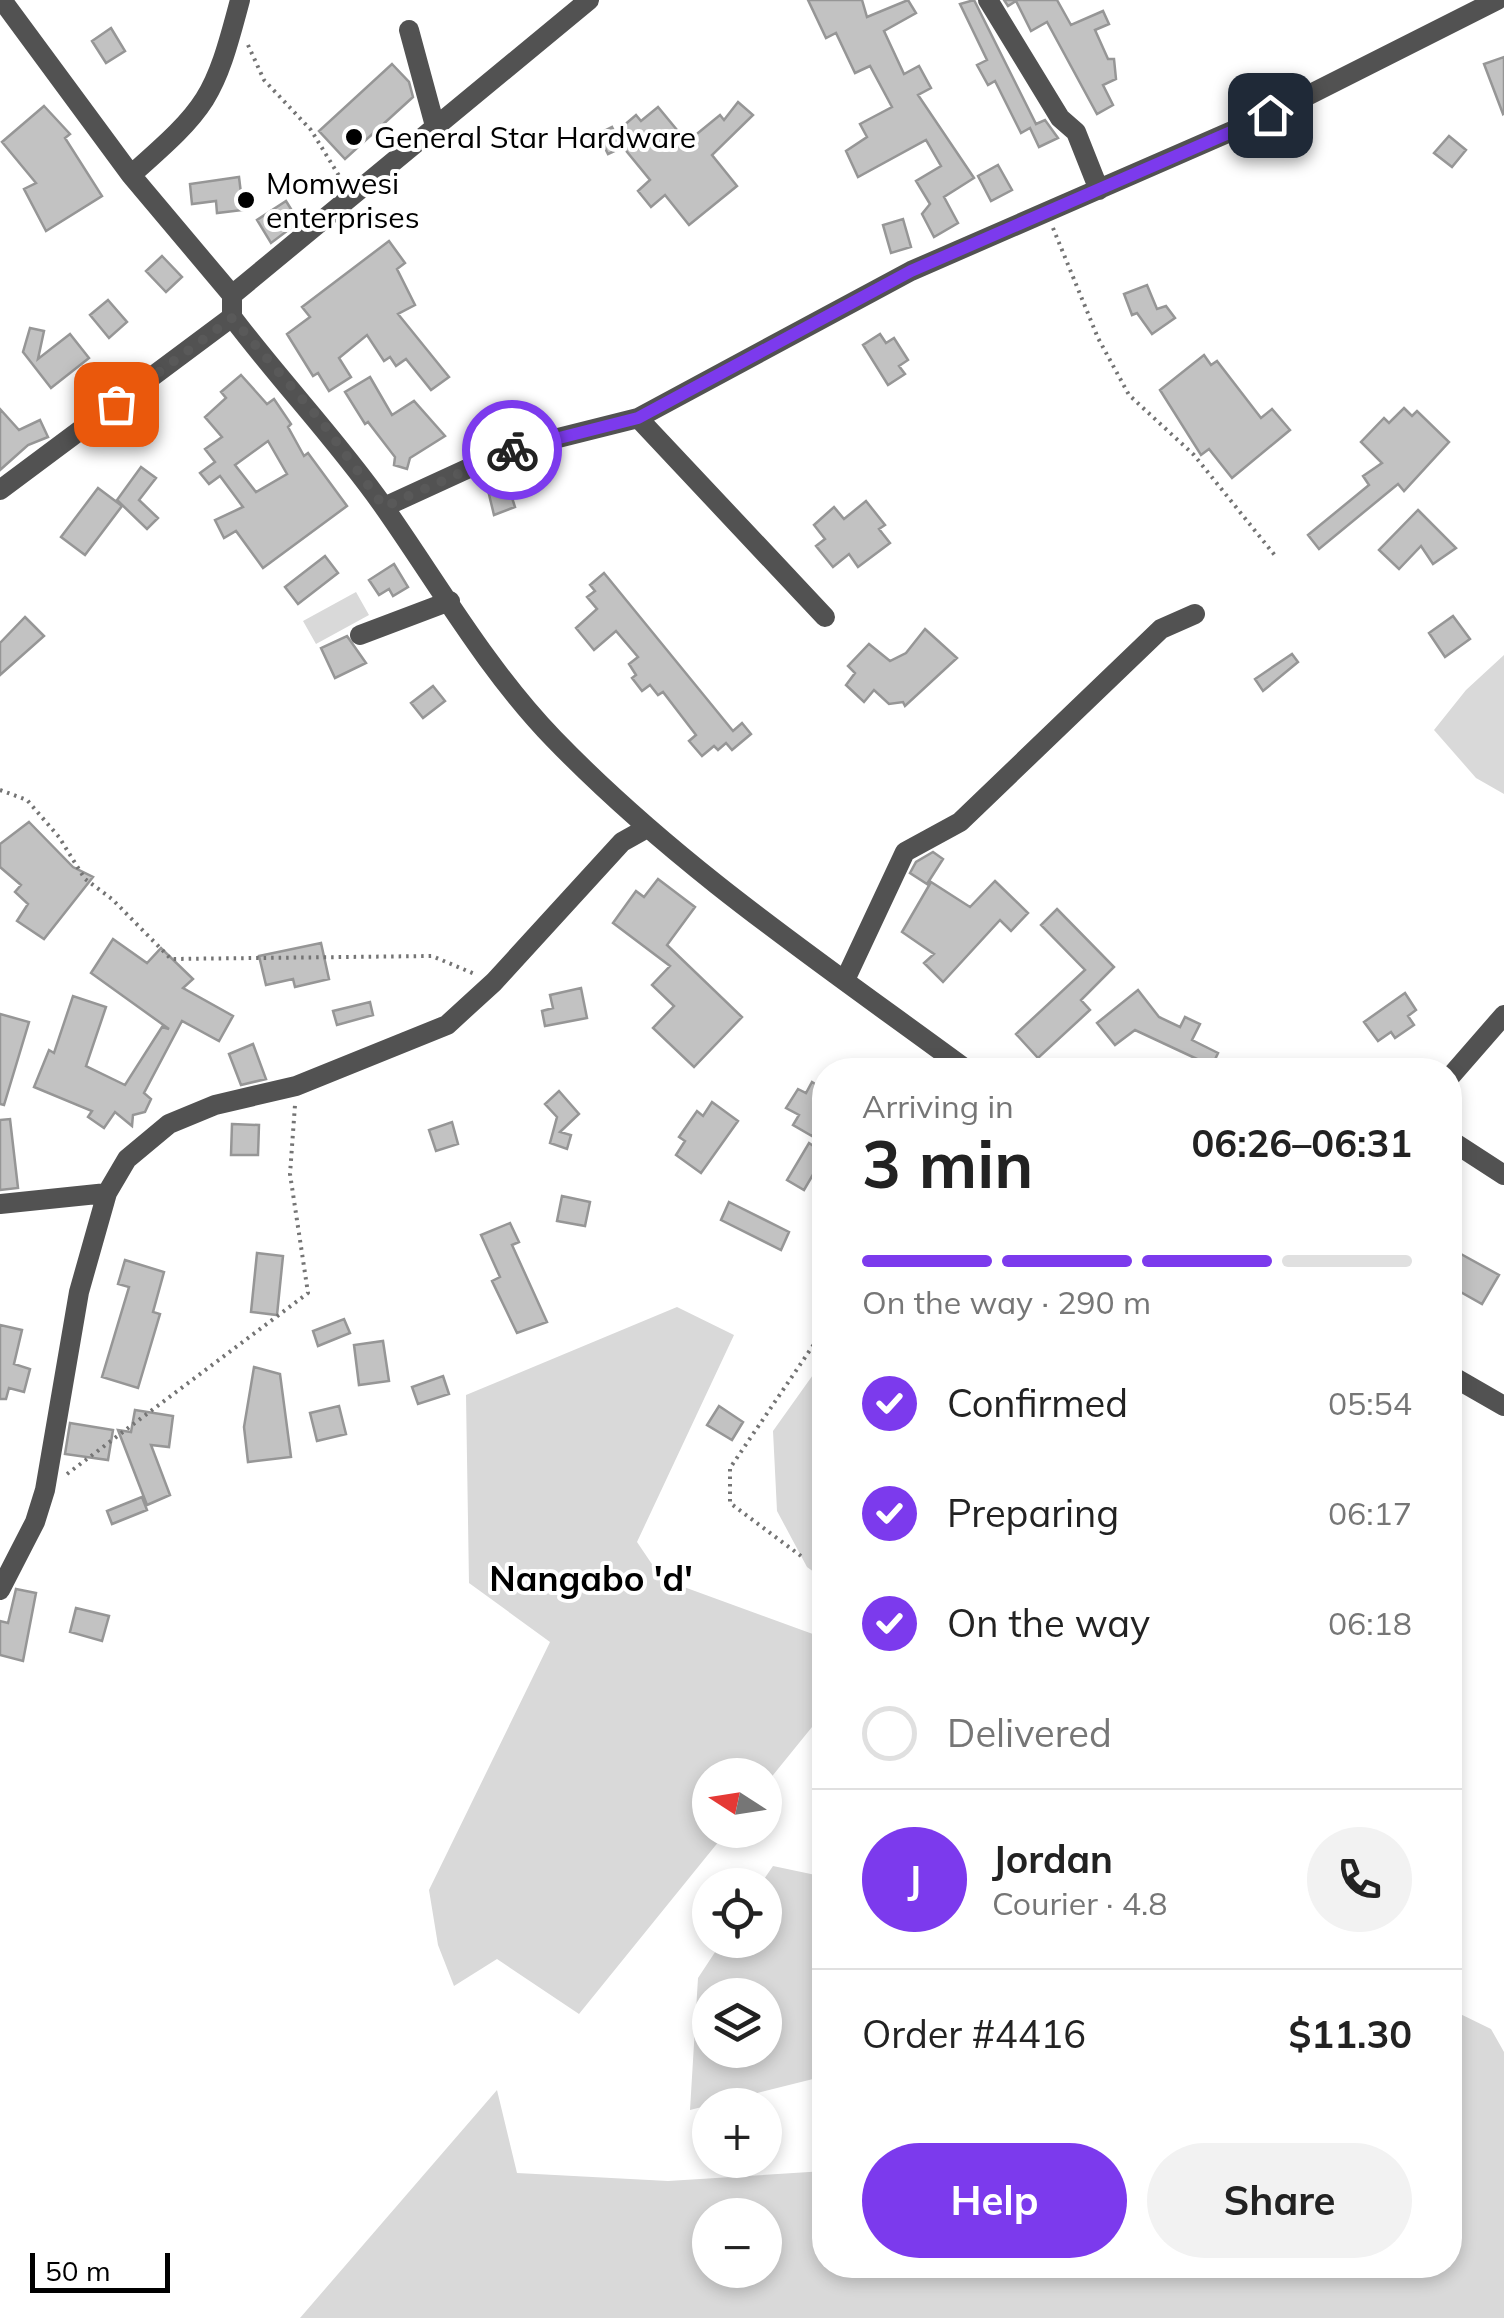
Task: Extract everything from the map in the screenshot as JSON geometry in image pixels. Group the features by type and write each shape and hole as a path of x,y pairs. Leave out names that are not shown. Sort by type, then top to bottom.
{"street":[{"path":"2,0 131,175 232,295 232,318 322,422 550,735 647,828 727,897 951,1058"},
{"path":"232,295 589,0"},
{"path":"988,0 1060,118 1076,132 1100,190"},
{"path":"384,507 506,451 638,418 911,271 1270,115 1498,0"},
{"path":"131,175 204,106 219,79 237,9"},
{"path":"410,30 435,126"},
{"path":"0,490 232,318"},
{"path":"638,418 825,617"},
{"path":"360,635 450,602"},
{"path":"845,980 905,852 960,822 1161,629 1196,614"},
{"path":"0,1590 35,1522 45,1490 79,1292 107,1193 127,1158 169,1124 215,1105 296,1086 447,1025 494,982 622,842 647,828"},
{"path":"1462,1063 1504,1015"},
{"path":"1462,1148 1504,1175"},
{"path":"0,1204 107,1193"},
{"path":"1462,1382 1504,1406"}],"path":[{"path":"237,9 264,80 311,130 344,182 372,180"},
{"path":"1045,210 1098,338 1129,395 1194,455 1278,558"},
{"path":"0,790 27,800 59,837 86,879 112,898 171,959 432,956 494,982"},
{"path":"45,1490 308,1292 290,1174 296,1086"},
{"path":"801,1556 730,1503 730,1468 812,1347"}],"shaded area":[{"path":"356,592 369,615 316,644 303,621"},
{"path":"1504,655 1504,794 1476,778 1434,730 1466,690"},
{"path":"677,1307 734,1335 637,1542 662,1579 812,1634 812,1727 782,1764 782,1758 692,1758 692,1848 713,1848 697,1868 692,1868 692,1874 579,2014 497,1959 454,1986 438,1945 429,1890 550,1642 469,1583 466,1395"},
{"path":"812,1376 812,1571 777,1511 773,1431"},
{"path":"773,1866 812,1874 812,2079 777,2088 692,2088 690,2110 693,2068 782,2068 782,1978 698,1978 711,1958 782,1958 782,1868 772,1868"},
{"path":"1462,2015 1491,2029 1504,2052 1504,2318 300,2318 497,2090 517,2173 668,2181 782,2178 782,2174 812,2172 812,2278 1462,2278"}],"building":[{"path":"808,0 862,0 867,17 908,0 916,13 884,31 904,74 919,66 931,88 918,95 974,178 944,197 958,223 934,237 922,214 930,204 916,181 941,166 926,140 858,177 846,151 867,137 860,124 892,107 870,66 855,73 836,33 826,38"},
{"path":"974,0 1036,124 1045,120 1058,138 1039,147 1030,128 1021,133 995,81 988,85 977,65 987,60 960,4"},
{"path":"1004,0 1057,0 1071,25 1103,11 1109,24 1095,30 1108,59 1114,59 1116,79 1103,85 1113,105 1097,114 1047,22 1031,31 1016,1 1008,6"},
{"path":"111,28 125,51 106,63 92,41"},
{"path":"1504,57 1504,113 1503,114 1484,64"},
{"path":"392,64 409,82 413,97 345,159 319,131"},
{"path":"738,102 753,115 712,155 737,186 689,225 665,195 651,207 638,191 650,180 623,147 608,154 598,134 612,127 615,133 636,115 641,121 658,107 687,142 720,115 724,120"},
{"path":"44,106 70,134 65,138 102,196 46,231 24,189 36,183 2,142"},
{"path":"1449,136 1466,150 1452,167 1434,153"},
{"path":"998,165 1012,190 991,201 978,176"},
{"path":"239,177 243,210 217,213 216,201 192,204 190,184"},
{"path":"286,201 299,222 271,243 257,220"},
{"path":"903,219 911,247 891,253 883,225"},
{"path":"389,241 405,263 397,269 415,305 398,314 449,377 431,390 406,359 396,366 390,357 384,361 367,335 339,358 351,377 329,391 318,373 313,376 287,334 310,317 302,307"},
{"path":"162,256 182,277 166,292 146,271"},
{"path":"1147,285 1157,309 1166,306 1175,318 1152,334 1137,313 1132,315 1124,294"},
{"path":"108,300 127,322 109,338 90,315"},
{"path":"30,328 44,331 38,359 70,334 89,358 51,388 23,352"},
{"path":"880,334 886,343 894,338 908,360 899,366 905,374 888,385 863,345"},
{"path":"1204,355 1211,365 1217,361 1261,418 1272,409 1290,430 1232,478 1209,449 1201,455 1160,390"},
{"path":"241,375 267,404 274,399 291,424 288,427 304,456 308,453 347,506 263,568 236,531 224,538 215,520 243,507 220,476 209,484 200,473 215,462 205,449 222,437 205,417 226,398 221,392","holes":["268,441 287,474 256,492 235,465"]},
{"path":"370,377 392,415 414,401 445,436 410,458 407,469 394,465 395,457 368,422 365,424 345,392"},
{"path":"1404,408 1412,416 1417,411 1449,442 1404,491 1398,484 1319,549 1308,535 1369,485 1363,476 1382,463 1361,442 1384,418 1389,423"},
{"path":"0,409 19,430 40,420 48,437 28,445 0,470"},
{"path":"141,467 156,478 139,500 158,518 147,529 117,500"},
{"path":"504,473 515,507 494,515 485,478"},
{"path":"98,488 122,506 85,555 61,537"},
{"path":"866,501 885,525 879,529 890,543 858,567 849,554 833,567 816,546 825,539 814,525 834,507 844,519"},
{"path":"1418,510 1456,548 1433,564 1421,546 1399,569 1379,550"},
{"path":"325,556 338,573 298,604 285,587"},
{"path":"394,564 408,587 393,596 389,589 379,595 369,580"},
{"path":"604,573 733,731 742,723 751,734 732,750 726,743 718,750 714,746 702,756 689,741 696,735 663,692 658,695 650,685 642,691 632,678 636,675 629,664 638,657 616,631 594,650 576,628 597,609 587,597 595,591 590,585"},
{"path":"1453,616 1470,639 1445,657 1429,633"},
{"path":"25,617 44,636 0,675 0,643"},
{"path":"925,629 957,658 905,706 903,702 889,704 874,690 864,702 846,685 855,673 848,666 869,644 890,661 906,653"},
{"path":"347,636 366,663 335,678 321,648"},
{"path":"1292,654 1298,662 1263,691 1255,679"},
{"path":"433,686 445,701 423,718 411,703"},
{"path":"29,822 73,867 93,877 44,939 17,921 28,904 15,892 21,885 0,867 0,844"},
{"path":"933,852 943,859 927,884 910,873 916,862"},
{"path":"658,879 695,907 667,945 742,1017 694,1067 653,1028 674,1006 652,985 670,966 613,923 636,891 644,897"},
{"path":"995,881 1028,913 1011,931 1000,920 943,982 924,963 934,954 902,932 931,882 970,907"},
{"path":"1057,909 1114,967 1081,1000 1090,1010 1038,1058 1016,1034 1085,970 1041,925"},
{"path":"113,939 147,963 161,948 193,979 183,988 233,1016 219,1041 182,1021 144,1093 151,1099 145,1112 133,1115 132,1126 115,1112 104,1128 88,1117 92,1111 34,1087 49,1050 54,1053 73,996 106,1007 86,1066 125,1085 162,1027 169,1029 91,973"},
{"path":"321,943 329,979 295,987 293,979 266,985 259,956"},
{"path":"581,988 587,1018 545,1026 542,1011 553,1008 550,995"},
{"path":"1138,990 1159,1017 1180,1027 1185,1017 1200,1024 1192,1040 1218,1053 1216,1058 1195,1058 1135,1030 1115,1045 1097,1023"},
{"path":"1405,993 1416,1010 1408,1016 1414,1025 1395,1038 1391,1032 1378,1041 1364,1022"},
{"path":"370,1002 373,1015 337,1025 333,1011"},
{"path":"0,1014 29,1022 4,1105 0,1104"},
{"path":"253,1044 266,1079 241,1085 229,1054"},
{"path":"812,1082 812,1136 793,1125 799,1115 786,1108 798,1089 806,1093"},
{"path":"559,1091 579,1114 560,1132 571,1135 567,1149 550,1143 557,1117 545,1104"},
{"path":"712,1102 738,1121 701,1173 676,1155 685,1141 679,1137 697,1111 703,1116"},
{"path":"10,1119 18,1188 0,1190 0,1120"},
{"path":"452,1122 458,1144 436,1151 429,1130"},
{"path":"232,1124 259,1125 258,1155 231,1155"},
{"path":"809,1143 812,1176 804,1190 787,1180"},
{"path":"562,1196 590,1202 585,1226 557,1221"},
{"path":"729,1202 789,1232 781,1250 721,1220"},
{"path":"510,1223 519,1242 512,1245 547,1322 517,1333 492,1281 500,1277 481,1235"},
{"path":"257,1253 283,1256 277,1315 251,1312"},
{"path":"1462,1255 1499,1275 1482,1304 1462,1293"},
{"path":"125,1260 164,1272 153,1312 160,1314 138,1388 102,1377 129,1287 118,1284"},
{"path":"344,1319 350,1333 318,1346 313,1331"},
{"path":"0,1325 22,1330 14,1364 30,1369 24,1392 9,1388 6,1399 0,1399"},
{"path":"383,1341 389,1381 359,1385 354,1345"},
{"path":"254,1367 280,1374 291,1457 248,1462 244,1427"},
{"path":"443,1376 449,1394 418,1404 412,1387"},
{"path":"339,1406 346,1434 317,1441 310,1413"},
{"path":"719,1406 743,1422 732,1440 707,1425"},
{"path":"135,1410 173,1416 169,1447 151,1445 170,1495 147,1505 118,1430 131,1432"},
{"path":"70,1423 113,1430 108,1460 65,1454"},
{"path":"142,1497 147,1510 112,1524 107,1511"},
{"path":"16,1589 36,1593 23,1661 0,1655 0,1621 8,1623"},
{"path":"76,1608 109,1616 102,1641 70,1632"}],"way so far":[{"path":"116,404 232,318 322,422 384,507 512,450"}],"place":[{"name":"General Star Hardware","path":"354,137"},
{"name":"Momwesi enterprises","path":"246,200"}],"district":[{"name":"Nangabo 'd'","path":"591,1578"}],"route":[{"path":"512,450 638,418 911,271 1270,115"}]}
